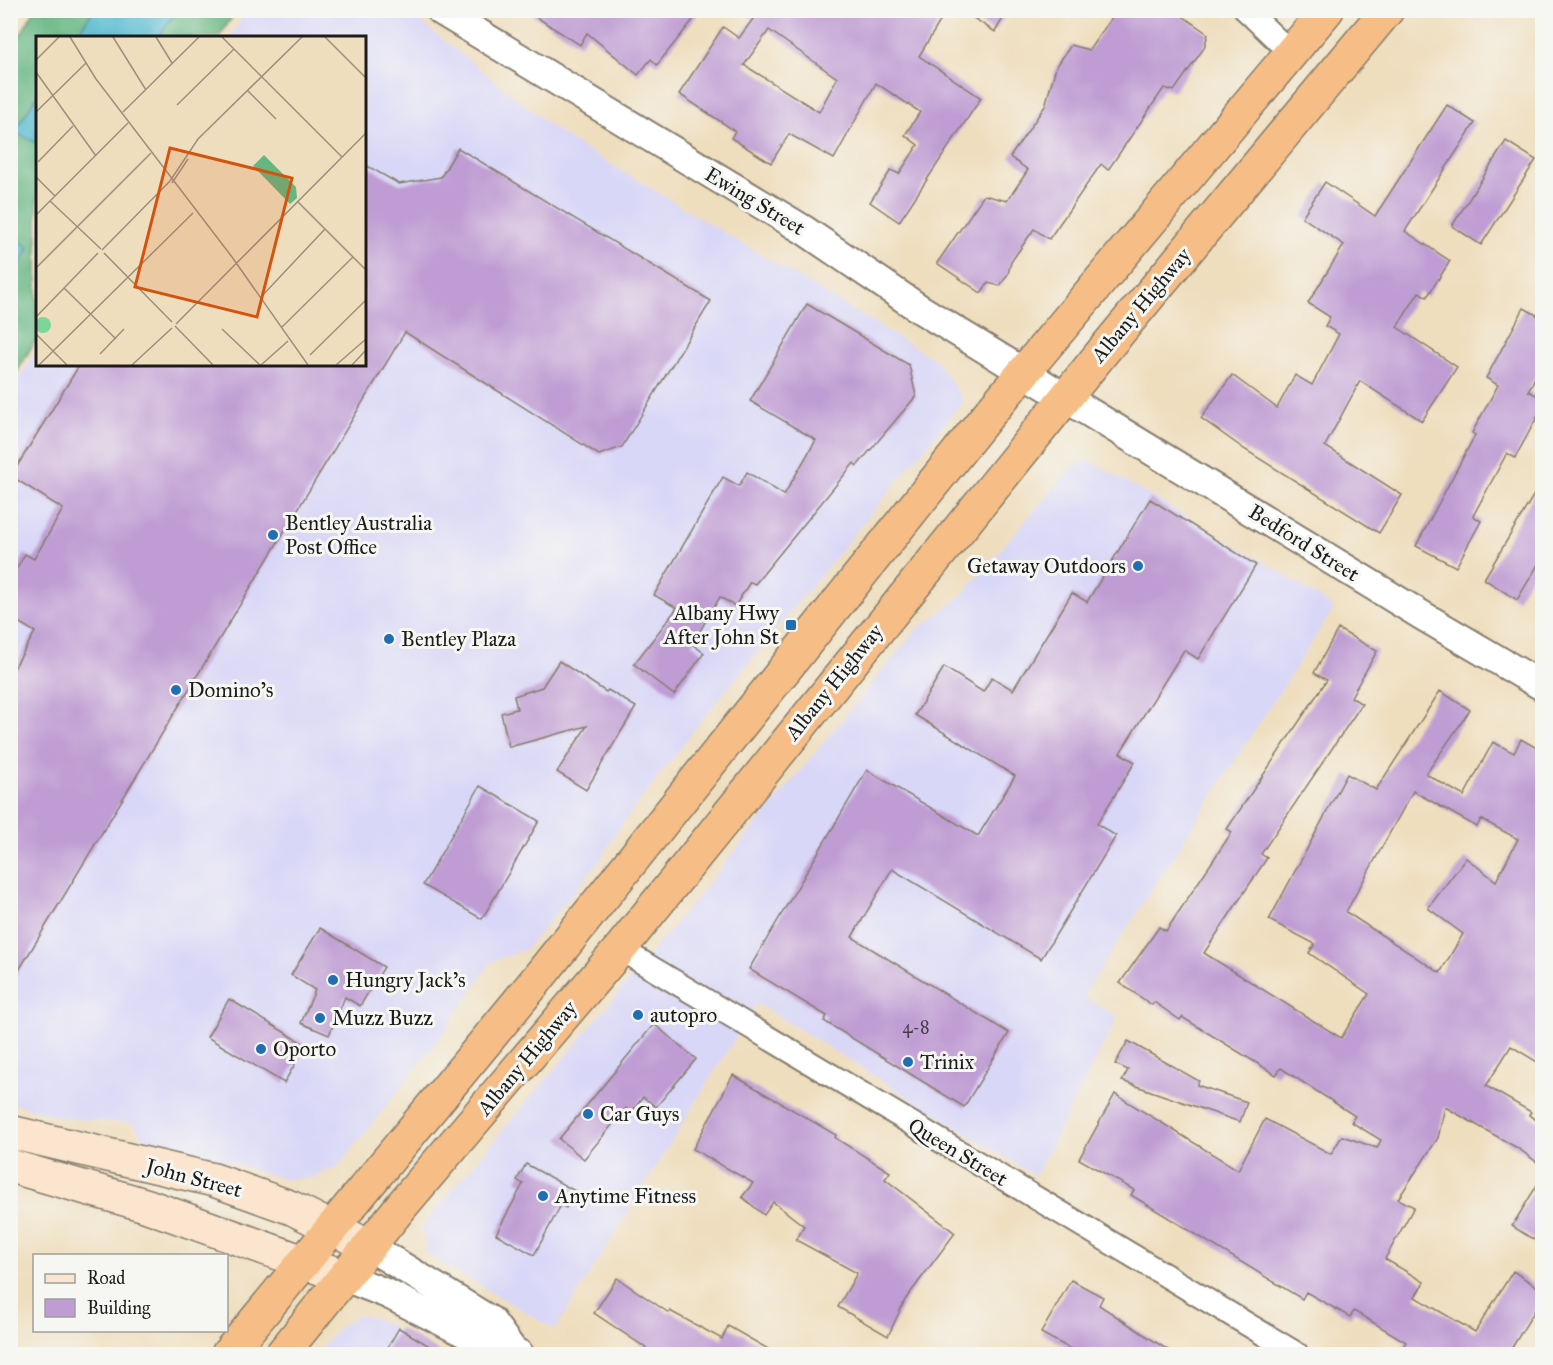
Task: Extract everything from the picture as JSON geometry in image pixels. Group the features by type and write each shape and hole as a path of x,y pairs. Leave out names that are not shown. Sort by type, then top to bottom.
{"highway":[{"name":"Albany Highway","path":"282,1354 411,1195 620,949 832,683 1387,10"},
{"name":"Albany Highway","path":"228,1354 534,983 1024,371 1291,52 1322,11"}],"main road":[{"name":"John Street","path":"10,1132 214,1180 292,1208 370,1247"},
{"name":"John Street","path":"10,1166 145,1206 345,1276"}],"street":[{"name":"Ewing Street","path":"440,10 804,230 920,309 1066,398"},
{"path":"1245,10 1291,52"},
{"name":"Bedford Street","path":"1066,398 1542,686"},
{"name":"Queen Street","path":"620,949 1297,1354"},
{"path":"370,1247 491,1321 516,1353"},
{"path":"345,1276 388,1294 483,1342 516,1353"}],"shaded area":[{"name":"Bentley Plaza","path":"406,10 562,135 937,361 963,401 701,721 617,831 601,859 526,949 491,962 445,1031 339,1166 311,1178 283,1179 202,1153 145,1140 133,1123 64,1118 11,1103 10,393 36,351 36,366 366,366 366,36 231,36 247,11"},
{"path":"1090,461 1269,565 1334,608 1083,996 1118,1017 1035,1176 757,1003 555,1330 427,1254 422,1226 597,1019 915,631 958,599 1073,466"},
{"path":"357,1316 369,1316 385,1323 440,1354 317,1354 340,1326"}],"green space":[{"path":"34,11 236,11 220,36 36,36 36,340 11,382 11,51"}],"water":[{"path":"93,10 176,11 160,36 76,36"},
{"path":"36,98 36,143 14,132"},
{"path":"11,235 29,248 11,281"}],"building":[{"path":"525,10 701,10 657,65 651,59 638,75 587,33 580,45"},
{"path":"741,10 947,10 919,56 981,98 899,222 870,202 891,170 899,174 918,145 905,135 920,112 876,83 834,159 789,134 771,163 731,138 735,131 679,94 723,27 739,38 753,19","holes":["769,30 837,78 819,112 744,65"]},
{"path":"961,10 1008,10 995,32"},
{"path":"1117,10 1174,10 1208,34 1204,48 1174,91 1164,88 1108,170 1101,164 1049,239 1034,229 1011,262 1008,274 1000,286 988,283 981,293 937,263 984,195 1007,201 1028,170 1010,157 1045,106 1056,67 1071,45 1089,50"},
{"path":"1447,105 1475,123 1405,231 1450,261 1427,297 1419,292 1397,327 1457,367 1422,421 1360,381 1325,446 1402,495 1379,533 1244,449 1201,418 1232,375 1277,408 1295,375 1312,385 1339,334 1325,326 1330,317 1308,303 1344,245 1302,217 1325,182 1375,216"},
{"path":"1506,141 1536,160 1481,245 1452,226"},
{"path":"458,148 711,301 622,447 599,455 405,332 10,985 10,675 35,632 10,617 10,580 25,554 34,559 63,509 11,476 79,366 366,366 366,165 399,184 441,177"},
{"path":"807,304 909,365 916,396 857,466 854,463 755,584 750,582 735,606 720,597 692,644 704,653 674,695 634,664 677,608 654,595 723,477 739,486 747,472 784,495 816,440 750,401"},
{"path":"1524,308 1542,318 1542,365 1528,391 1542,398 1542,408 1515,458 1507,453 1473,516 1481,521 1456,567 1416,546 1475,435 1472,433 1498,385 1486,378"},
{"path":"1542,481 1542,558 1517,600 1484,579"},
{"path":"1150,499 1256,565 1198,659 1184,650 1120,753 1135,762 1097,824 1116,836 1041,959 892,869 852,937 1009,1033 964,1107 824,1021 827,1016 749,969 867,770 978,836 1015,776 915,715 944,667 983,692 992,677 1013,690 1072,593 1087,602"},
{"path":"1338,629 1377,651 1351,697 1362,704 1261,854 1267,858 1204,953 1341,1038 1369,994 1309,953 1315,944 1269,920 1347,774 1376,790 1440,691 1470,710 1426,774 1464,796 1493,742 1514,753 1521,739 1542,751 1542,1065 1511,1046 1486,1086 1531,1112 1529,1115 1542,1124 1542,1166 1519,1149 1445,1107 1438,1138 1398,1199 1414,1207 1385,1259 1424,1282 1415,1297 1475,1332 1513,1271 1542,1290 1542,1299 1508,1354 1398,1354 1406,1342 1354,1311 1350,1317 1306,1292 1302,1299 1131,1195 1134,1190 1079,1159 1115,1094 1238,1170 1265,1119 1331,1154 1342,1136 1377,1148 1381,1140 1351,1122 1355,1116 1281,1068 1276,1075 1182,1017 1180,1020 1154,1002 1152,1005 1120,983 1159,927 1166,931 1232,832 1227,829 1327,680 1314,673","holes":["1413,791 1477,827 1481,819 1518,839 1496,881 1466,858 1428,908 1463,934 1440,973 1346,912"]},
{"path":"559,661 606,692 608,690 636,707 586,790 557,772 587,726 509,747 501,713 517,709 514,696 542,687"},
{"path":"480,786 539,821 482,919 423,885"},
{"path":"320,928 384,967 360,1006 345,997 329,1035 301,1023 315,990 291,975"},
{"path":"229,999 306,1045 284,1083 207,1037"},
{"path":"654,1024 696,1059 656,1107 643,1097 631,1113 626,1108 584,1159 559,1139"},
{"path":"1128,1041 1199,1081 1197,1085 1247,1102 1240,1122 1122,1081 1128,1070 1115,1064"},
{"path":"733,1075 836,1135 835,1138 890,1172 885,1179 955,1233 905,1300 888,1336 838,1307 857,1273 796,1240 804,1226 773,1202 764,1215 742,1197 753,1183 693,1149"},
{"path":"526,1164 575,1191 566,1208 561,1205 534,1255 496,1234 523,1184 517,1180"},
{"path":"1542,1177 1542,1245 1512,1226"},
{"path":"617,1278 669,1313 670,1311 722,1339 728,1326 777,1354 655,1354 594,1313"},
{"path":"1071,1280 1103,1297 1099,1305 1174,1354 1080,1354 1041,1333"},
{"path":"399,1328 443,1354 384,1354"}],"place":[{"name":"Bentley Australia Post Office","path":"273,535"},
{"name":"Getaway Outdoors","path":"1138,566"},
{"name":"Albany Hwy After John St","path":"791,625"},
{"name":"Bentley Plaza","path":"389,639"},
{"name":"Domino's","path":"176,690"},
{"name":"Hungry Jack's","path":"333,980"},
{"name":"autopro","path":"638,1015"},
{"name":"Muzz Buzz","path":"320,1018"},
{"name":"Oporto","path":"261,1049"},
{"name":"Trinix","path":"908,1062"},
{"name":"Car Guys","path":"588,1114"},
{"name":"Anytime Fitness","path":"543,1196"}]}
